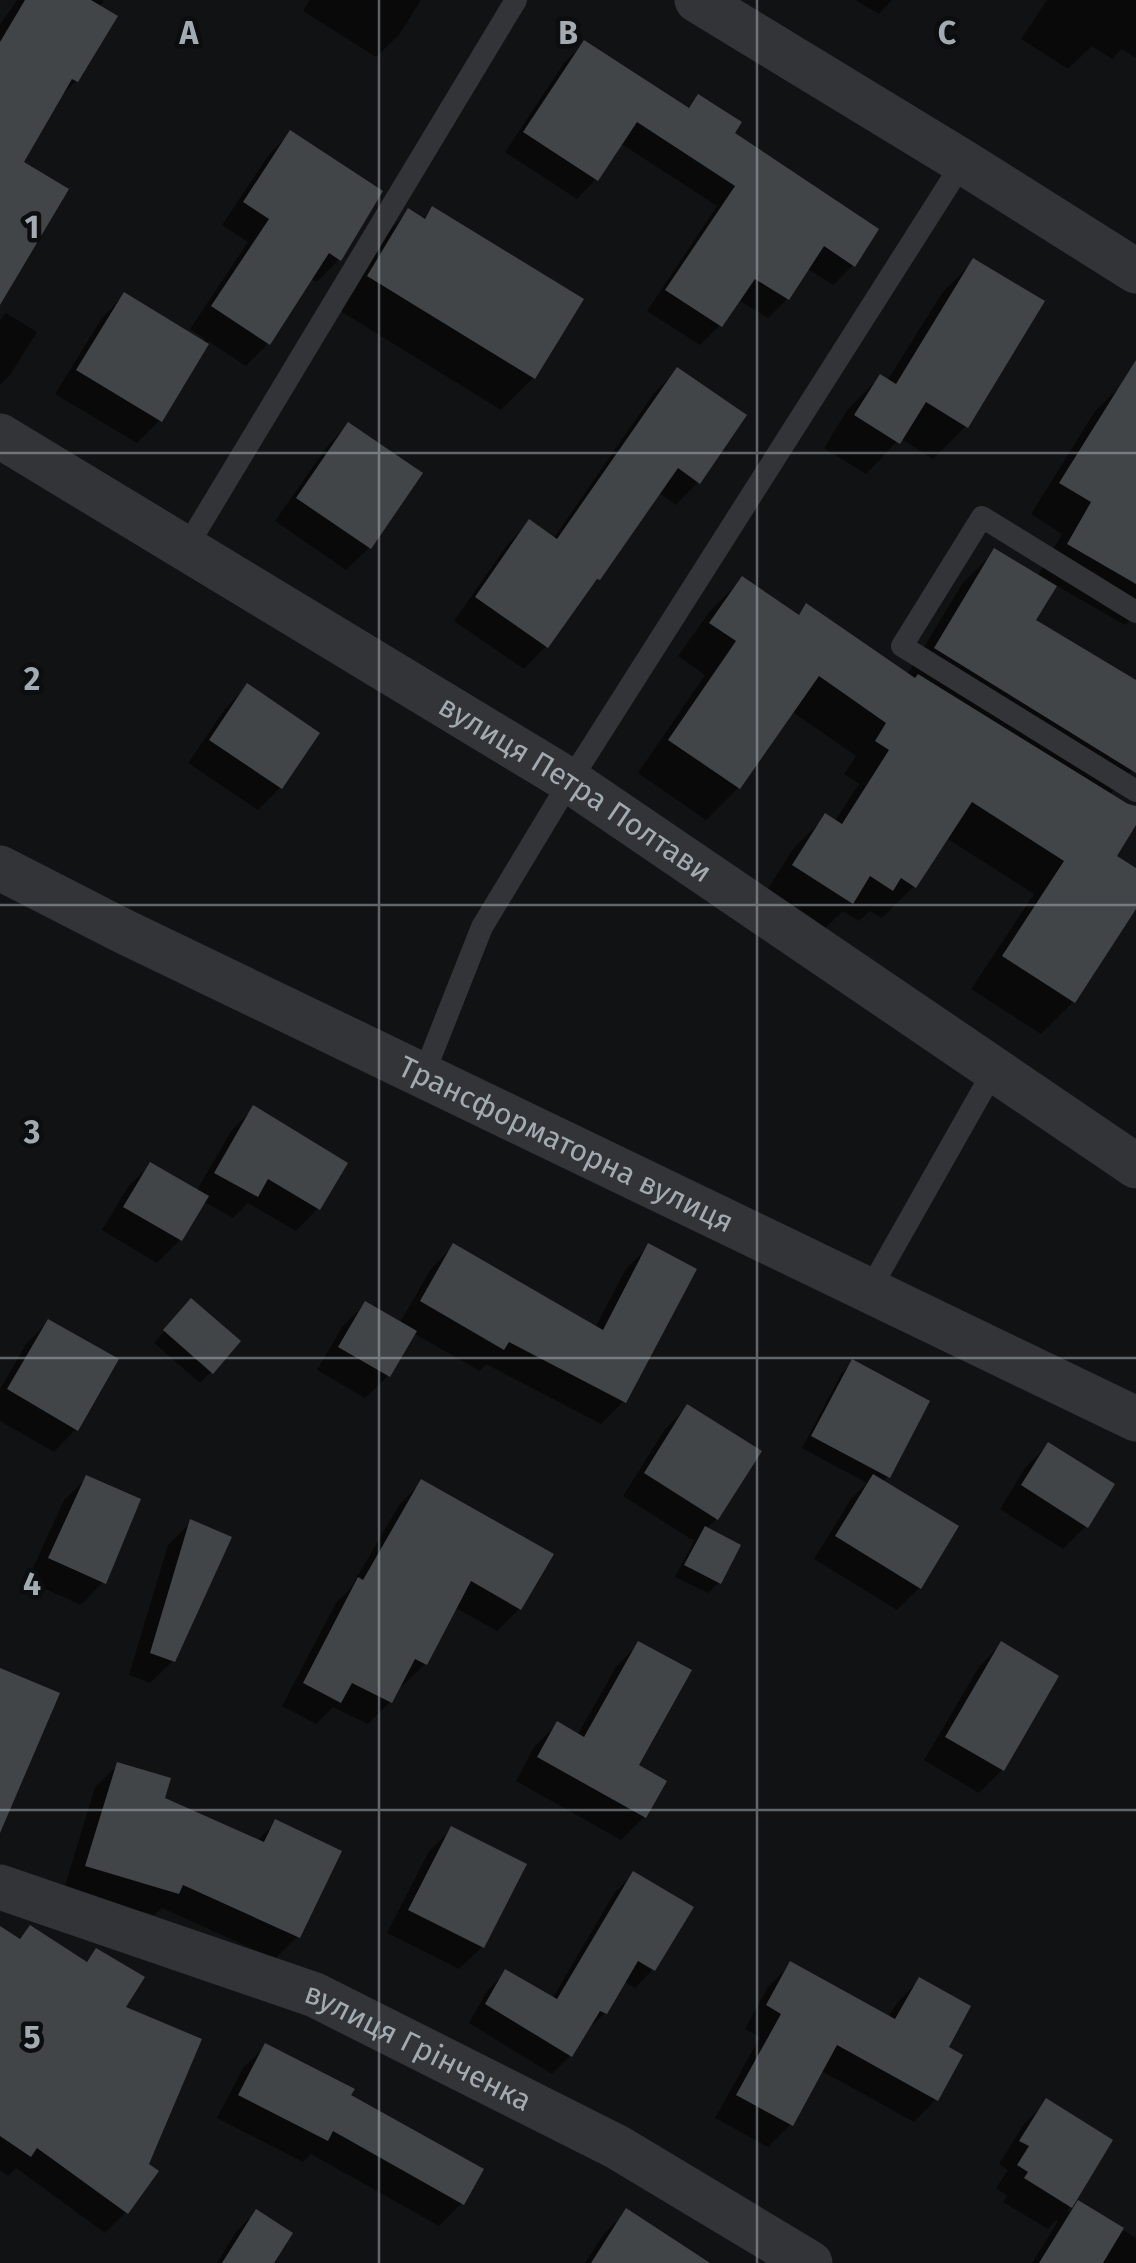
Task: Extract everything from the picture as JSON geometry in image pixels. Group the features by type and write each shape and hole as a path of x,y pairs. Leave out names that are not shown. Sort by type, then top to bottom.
{"street":[{"path":"697,0 1136,271"},
{"name":"вулиця Петра Полтави","path":"0,436 570,780 1136,1166"},
{"name":"Трансформаторна вулиця","path":"0,868 123,931 1136,1419"},
{"name":"вулиця Грінченка","path":"0,1887 315,1995 617,2147 810,2263"}],"lane":[{"path":"186,548 516,0"},
{"path":"423,1076 482,927 570,780 964,162"},
{"path":"1136,612 982,516 902,646 1136,792"},
{"path":"869,1291 994,1070"}],"building":[{"path":"25,0 91,0 118,16 78,82 72,79 24,162 69,189 0,305 0,42"},
{"path":"584,40 689,108 698,94 742,122 735,133 879,229 855,267 824,246 789,300 755,279 722,327 665,290 735,186 637,122 598,181 523,132"},
{"path":"290,130 383,191 341,261 329,253 270,345 211,306 269,219 243,202"},
{"path":"432,206 584,299 535,379 367,276 408,208 425,219"},
{"path":"973,258 1045,301 968,428 926,402 900,444 854,415 880,374 896,384"},
{"path":"124,292 209,344 162,422 76,370"},
{"path":"1136,360 1136,584 1067,544 1091,502 1059,483"},
{"path":"677,367 747,415 700,484 678,468 548,648 475,597 529,519 557,539"},
{"path":"348,422 423,473 371,549 296,498"},
{"path":"994,548 1057,586 1036,620 1136,680 1136,773 934,648"},
{"path":"742,576 799,615 806,603 915,678 918,674 1136,806 1136,825 1117,856 1136,868 1136,909 1075,1003 1002,956 1064,861 972,802 916,888 901,878 893,891 870,876 853,904 792,865 825,813 842,824 889,750 875,741 886,723 819,676 740,789 668,740 736,641 709,623"},
{"path":"247,683 320,733 282,789 209,740"},
{"path":"253,1105 348,1163 320,1210 268,1179 258,1197 214,1173"},
{"path":"150,1162 209,1196 182,1241 123,1207"},
{"path":"453,1243 603,1330 648,1243 697,1269 626,1403 509,1342 504,1350 420,1301"},
{"path":"191,1298 241,1341 213,1374 163,1330"},
{"path":"365,1301 417,1331 390,1377 338,1347"},
{"path":"48,1319 119,1359 78,1431 7,1389"},
{"path":"852,1359 930,1401 890,1478 811,1436"},
{"path":"687,1404 762,1451 718,1520 644,1473"},
{"path":"1048,1442 1115,1484 1088,1528 1021,1485"},
{"path":"873,1474 959,1526 921,1589 835,1536"},
{"path":"86,1475 141,1499 106,1584 48,1558"},
{"path":"421,1479 554,1554 521,1610 471,1581 427,1665 415,1659 392,1703 352,1683 341,1703 303,1683 358,1577 363,1580"},
{"path":"190,1519 232,1537 175,1662 150,1653"},
{"path":"705,1526 741,1545 721,1584 684,1565"},
{"path":"638,1641 692,1670 639,1765 667,1781 646,1818 537,1757 557,1721 584,1737"},
{"path":"1001,1641 1059,1676 1004,1771 945,1737"},
{"path":"0,1668 60,1693 0,1833"},
{"path":"117,1762 171,1778 165,1798 264,1842 275,1819 342,1851 300,1938 183,1885 179,1894 85,1866"},
{"path":"451,1826 527,1864 484,1948 408,1910"},
{"path":"633,1871 694,1907 655,1971 638,1961 607,2014 600,2011 572,2057 485,2004 505,1969 557,1999"},
{"path":"30,1925 87,1962 96,1948 145,1977 126,2007 202,2039 149,2164 159,2171 128,2214 37,2148 31,2157 0,2136 0,1926 20,1939"},
{"path":"790,1961 895,2019 919,1977 971,2006 949,2047 963,2055 938,2101 837,2045 793,2126 736,2095 781,2014 766,2005"},
{"path":"265,2043 355,2089 351,2095 484,2169 464,2205 333,2131 328,2141 238,2095"},
{"path":"1046,2098 1113,2140 1072,2208 1024,2178 1028,2172 1017,2165 1029,2146 1019,2141"},
{"path":"1078,2200 1124,2228 1103,2263 1039,2263"},
{"path":"626,2208 710,2263 591,2263"},
{"path":"256,2209 293,2233 274,2263 222,2263"}]}
